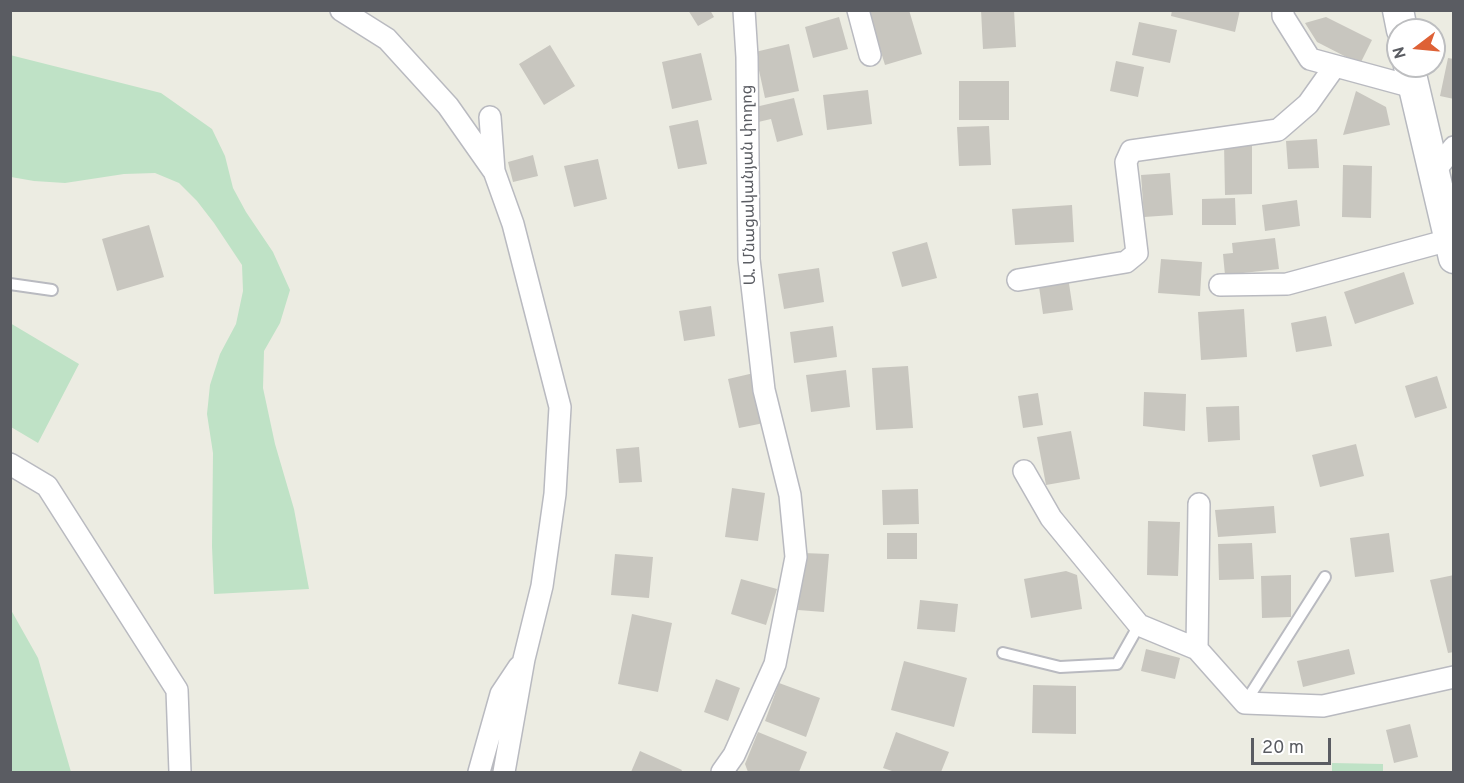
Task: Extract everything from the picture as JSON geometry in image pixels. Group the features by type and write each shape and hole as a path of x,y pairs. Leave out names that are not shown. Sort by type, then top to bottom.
{"street":[{"path":"341,10 387,39 448,106 494,171"},
{"name":"Ա. Մնացականյան փողոց","path":"722,772 734,755 776,664 796,557 790,495 764,390 749,259 747,57 744,10"},
{"path":"858,10 870,55"},
{"path":"1283,10 1283,16 1310,59 1335,66 1386,73"},
{"path":"1018,280 1125,262 1137,253 1126,162 1131,151 1278,130 1308,104 1335,66"},
{"path":"1220,285 1287,284 1451,249 1411,78"},
{"path":"490,117 494,171 513,224 560,407 555,494 544,574 524,659 504,772"},
{"path":"1433,173 1454,147"},
{"path":"10,464 47,486 177,690 180,772"},
{"path":"1024,471 1051,518 1139,625 1197,650 1245,703 1323,706 1454,677"},
{"path":"1197,650 1199,504"},
{"path":"479,772 501,694 524,659"}],"lane":[{"path":"10,284 52,290"},
{"path":"1245,703 1325,577"},
{"path":"1004,653 1060,667 1117,664 1139,625"}],"green space":[{"path":"10,55 161,93 212,129 225,156 233,188 273,252 290,290 280,323 264,351 263,388 275,444 294,509 309,589 214,594 213,453 207,414 210,385 220,354 236,324 243,291 242,265 197,201 179,183 155,173 124,174 65,183 11,177"},
{"path":"10,323 79,364 38,443 11,427"},
{"path":"11,610 38,658 71,772 11,772"},
{"path":"1332,763 1383,764 1383,772 1332,772"}],"building":[{"path":"688,10 710,10 714,17 698,26"},
{"path":"868,10 909,10 922,54 885,65"},
{"path":"981,10 1014,10 1016,47 983,49"},
{"path":"1172,10 1240,10 1235,32 1171,16"},
{"path":"839,17 848,49 813,58 805,27"},
{"path":"1326,17 1372,40 1360,64 1317,42 1305,23"},
{"path":"1139,22 1177,30 1170,63 1132,55"},
{"path":"789,44 799,91 765,98 755,52"},
{"path":"550,45 575,86 544,105 519,64"},
{"path":"701,53 712,100 672,109 662,62"},
{"path":"1448,58 1454,59 1454,99 1440,96 1444,78 1446,78"},
{"path":"1116,61 1144,67 1138,97 1110,91"},
{"path":"959,81 1009,81 1009,120 959,120"},
{"path":"868,90 872,124 827,130 823,95"},
{"path":"1356,91 1386,107 1390,125 1343,135"},
{"path":"794,98 803,135 777,142 771,119 754,123 751,108"},
{"path":"698,120 707,164 678,169 669,126"},
{"path":"989,126 991,165 959,166 957,127"},
{"path":"1317,139 1319,168 1288,169 1286,141"},
{"path":"1224,143 1252,143 1252,194 1225,195"},
{"path":"533,155 538,176 513,182 508,162"},
{"path":"598,159 607,199 574,207 564,166"},
{"path":"1343,165 1372,166 1371,218 1342,217"},
{"path":"1170,173 1173,215 1144,217 1141,175"},
{"path":"1235,198 1236,225 1202,225 1202,199"},
{"path":"1297,200 1300,226 1265,231 1262,205"},
{"path":"1072,205 1074,242 1015,245 1012,209"},
{"path":"149,225 164,277 117,291 102,239"},
{"path":"1275,238 1279,269 1225,275 1223,254 1233,253 1232,243"},
{"path":"927,242 937,278 902,287 892,252"},
{"path":"1161,259 1202,262 1200,296 1158,293"},
{"path":"819,268 824,302 784,309 778,274"},
{"path":"1404,272 1414,304 1355,324 1344,292"},
{"path":"1068,277 1073,310 1043,314 1038,280"},
{"path":"711,306 715,336 684,341 679,311"},
{"path":"1244,309 1247,357 1201,360 1198,312"},
{"path":"1326,316 1332,346 1296,352 1291,323"},
{"path":"833,326 837,357 794,363 790,332"},
{"path":"908,366 913,428 876,430 872,368"},
{"path":"846,370 850,407 811,412 806,375"},
{"path":"754,373 764,423 739,428 728,379"},
{"path":"1437,376 1447,408 1415,418 1405,386"},
{"path":"1144,392 1186,394 1185,431 1143,426"},
{"path":"1038,393 1043,425 1023,428 1018,396"},
{"path":"1239,406 1240,440 1208,442 1206,407"},
{"path":"1071,431 1080,479 1046,485 1037,437"},
{"path":"1356,444 1364,476 1320,487 1312,455"},
{"path":"639,447 642,482 619,483 616,449"},
{"path":"732,488 765,493 758,541 725,537"},
{"path":"918,489 919,524 883,525 882,490"},
{"path":"1274,506 1276,533 1218,537 1215,510"},
{"path":"1148,521 1180,522 1178,576 1147,575"},
{"path":"887,533 917,533 917,559 887,559"},
{"path":"1389,533 1394,572 1355,577 1350,538"},
{"path":"1252,543 1254,579 1219,580 1218,544"},
{"path":"803,553 829,554 824,612 798,610"},
{"path":"615,554 653,557 649,598 611,595"},
{"path":"1066,571 1077,575 1082,609 1031,618 1024,579"},
{"path":"1291,575 1291,617 1262,618 1261,576"},
{"path":"1454,575 1454,652 1448,653 1430,580"},
{"path":"741,579 777,589 766,625 731,614"},
{"path":"920,600 958,604 955,632 917,629"},
{"path":"632,614 672,623 658,692 618,684"},
{"path":"1146,649 1180,658 1175,679 1141,671"},
{"path":"1349,649 1355,674 1303,687 1297,661"},
{"path":"904,661 967,678 954,727 891,710"},
{"path":"716,679 740,688 728,721 704,712"},
{"path":"779,683 820,698 806,737 765,721"},
{"path":"1033,685 1076,686 1076,734 1032,733"},
{"path":"1410,724 1418,757 1394,763 1386,730"},
{"path":"758,732 807,752 799,772 748,772 745,764"},
{"path":"896,732 949,752 941,772 895,772 883,768"},
{"path":"640,751 682,770 681,772 631,772"}]}
